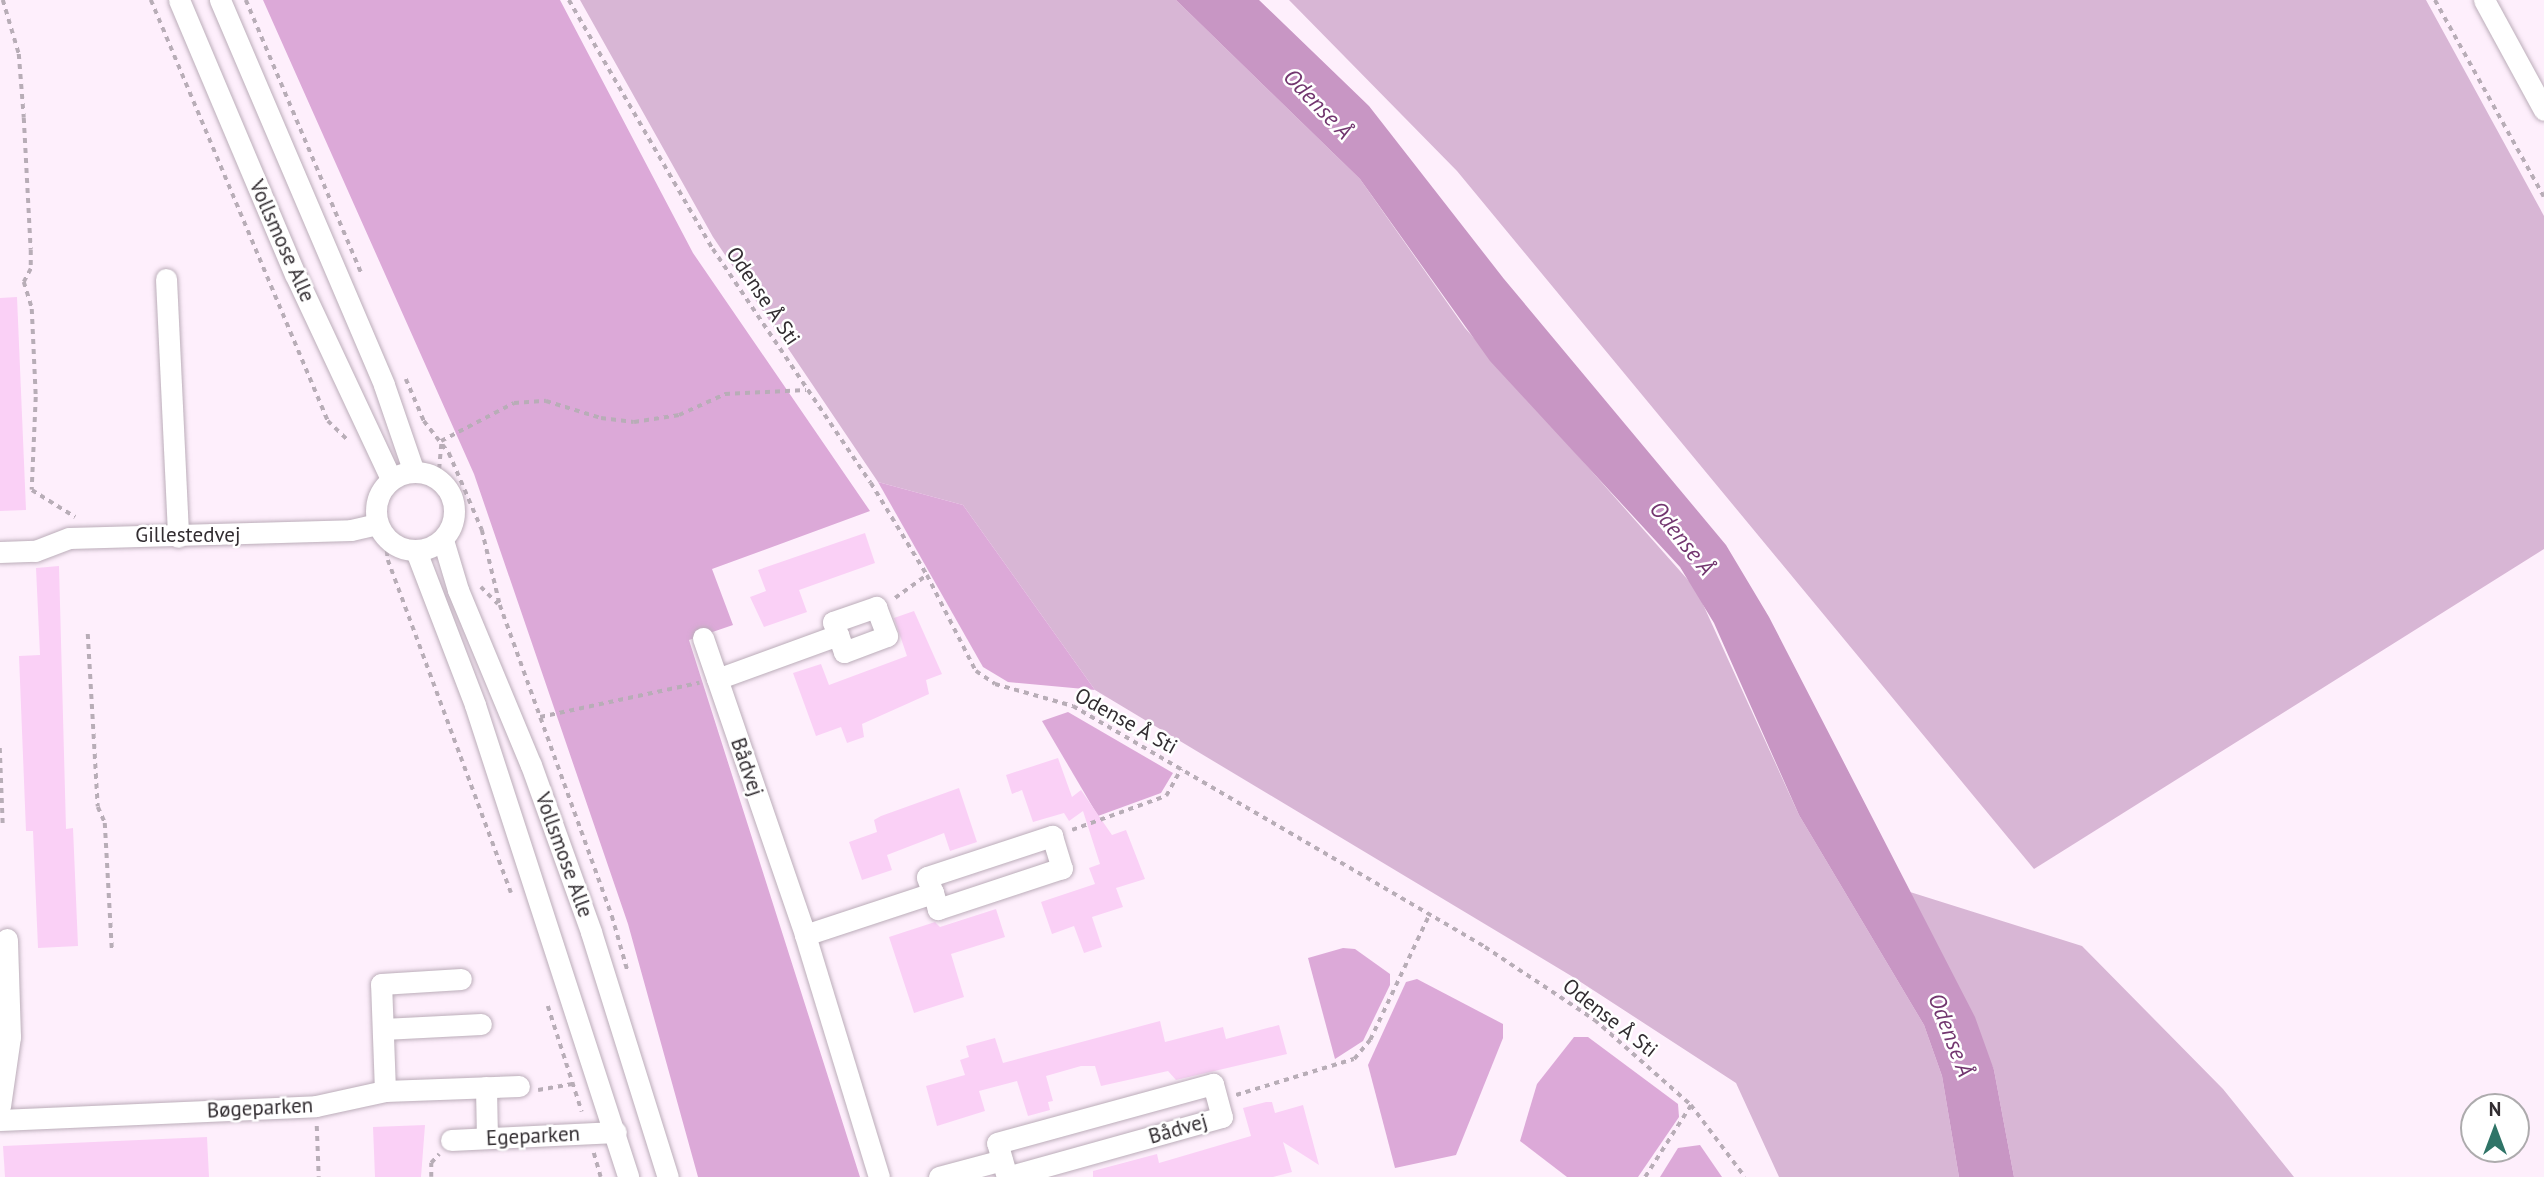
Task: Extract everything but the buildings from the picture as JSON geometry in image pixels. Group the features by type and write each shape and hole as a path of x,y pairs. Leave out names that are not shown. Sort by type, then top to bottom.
{"street":[{"name":"Vollsmose Alle","path":"179,0 295,274 391,479"},
{"name":"Vollsmose Alle","path":"220,0 384,385 414,471"},
{"path":"2484,0 2544,110"},
{"path":"166,279 178,537"},
{"path":"414,471 438,479 448,488 455,515 443,540 416,551 382,532 377,499 391,479 414,471"},
{"name":"Gillestedvej","path":"0,552 35,551 69,538 351,530 382,532"},
{"name":"Vollsmose Alle","path":"443,540 458,590 531,765 591,932 668,1177"},
{"name":"Vollsmose Alle","path":"416,551 475,705 616,1132 628,1177"},
{"path":"876,607 887,636 844,652 838,635 833,622 876,607"},
{"path":"717,679 838,635"},
{"name":"Bådvej","path":"703,638 805,935 878,1177"},
{"path":"1052,836 1062,868 938,909 933,893 928,877 1052,836"},
{"path":"805,935 933,893"},
{"path":"0,1106 10,1037 7,939"},
{"path":"385,1091 381,984 461,979"},
{"path":"383,1029 481,1024"},
{"name":"Bådvej","path":"1213,1084 1222,1117 1007,1177 1002,1160 997,1143 1213,1084"},
{"name":"Bøgeparken","path":"0,1120 316,1106 385,1091 519,1086"},
{"path":"486,1087 487,1138"},
{"name":"Egeparken","path":"451,1140 616,1132"},
{"path":"939,1177 1002,1160"}],"path":[{"path":"3,0 19,54 24,118 31,269 24,282 32,309 36,397 32,490 76,518"},
{"path":"151,0 328,421 352,443"},
{"path":"246,0 365,281"},
{"name":"Odense Å Sti","path":"569,0 713,249 871,483 927,575 976,671 995,684 1073,706 1429,914 1595,1020 1691,1105 1745,1177"},
{"path":"2435,0 2544,197"},
{"path":"402,370 424,421 441,441 482,530 500,605 612,916 630,981"},
{"path":"441,441 495,410 529,400 634,422 679,415 724,394 806,390"},
{"path":"438,479 441,441"},
{"path":"382,532 388,560 514,901"},
{"path":"876,607 907,593 927,575"},
{"path":"88,634 98,807 105,823 112,948"},
{"path":"540,717 717,679"},
{"path":"0,748 3,826"},
{"path":"1052,836 1166,796 1181,769"},
{"path":"1217,1100 1354,1059 1370,1040 1429,914"},
{"path":"544,992 601,1177"},
{"path":"519,1086 538,1090 573,1084"},
{"path":"1644,1177 1691,1105"},
{"path":"316,1106 319,1177"},
{"path":"431,1163 431,1177"}],"shaded area":[{"path":"263,0 560,0 693,253 870,511 712,569 733,625 689,640 860,1177 698,1177 628,924 474,474"},
{"path":"580,0 1176,0 1360,179 1465,328 1696,589 1799,815 1924,1025 1942,1076 1959,1177 1779,1177 1736,1083 1573,977 1095,690 963,505 878,482 713,237"},
{"path":"1289,0 2426,0 2544,216 2544,549 2034,869 1457,171"},
{"path":"878,482 963,505 1095,690 1008,682 983,667"},
{"path":"1068,712 1173,773 1161,793 1098,816 1042,721"},
{"path":"1910,892 2082,946 2223,1089 2294,1177 2014,1177 1994,1070"},
{"path":"1343,948 1355,949 1390,974 1390,985 1363,1041 1335,1059 1308,958"},
{"path":"1417,979 1503,1024 1503,1038 1456,1155 1395,1168 1368,1065 1406,982"},
{"path":"1574,1037 1588,1037 1678,1104 1679,1117 1638,1177 1567,1177 1520,1141 1537,1084"},
{"path":"1700,1145 1722,1177 1660,1177 1678,1148"}],"water":[{"name":"Odense Å","path":"1176,0 1259,0 1369,106 1504,279 1726,545 1769,617 1975,1017 1994,1070 2014,1177 1959,1177 1942,1076 1924,1025 1799,815 1714,623 1680,567 1490,361 1360,179"}]}
